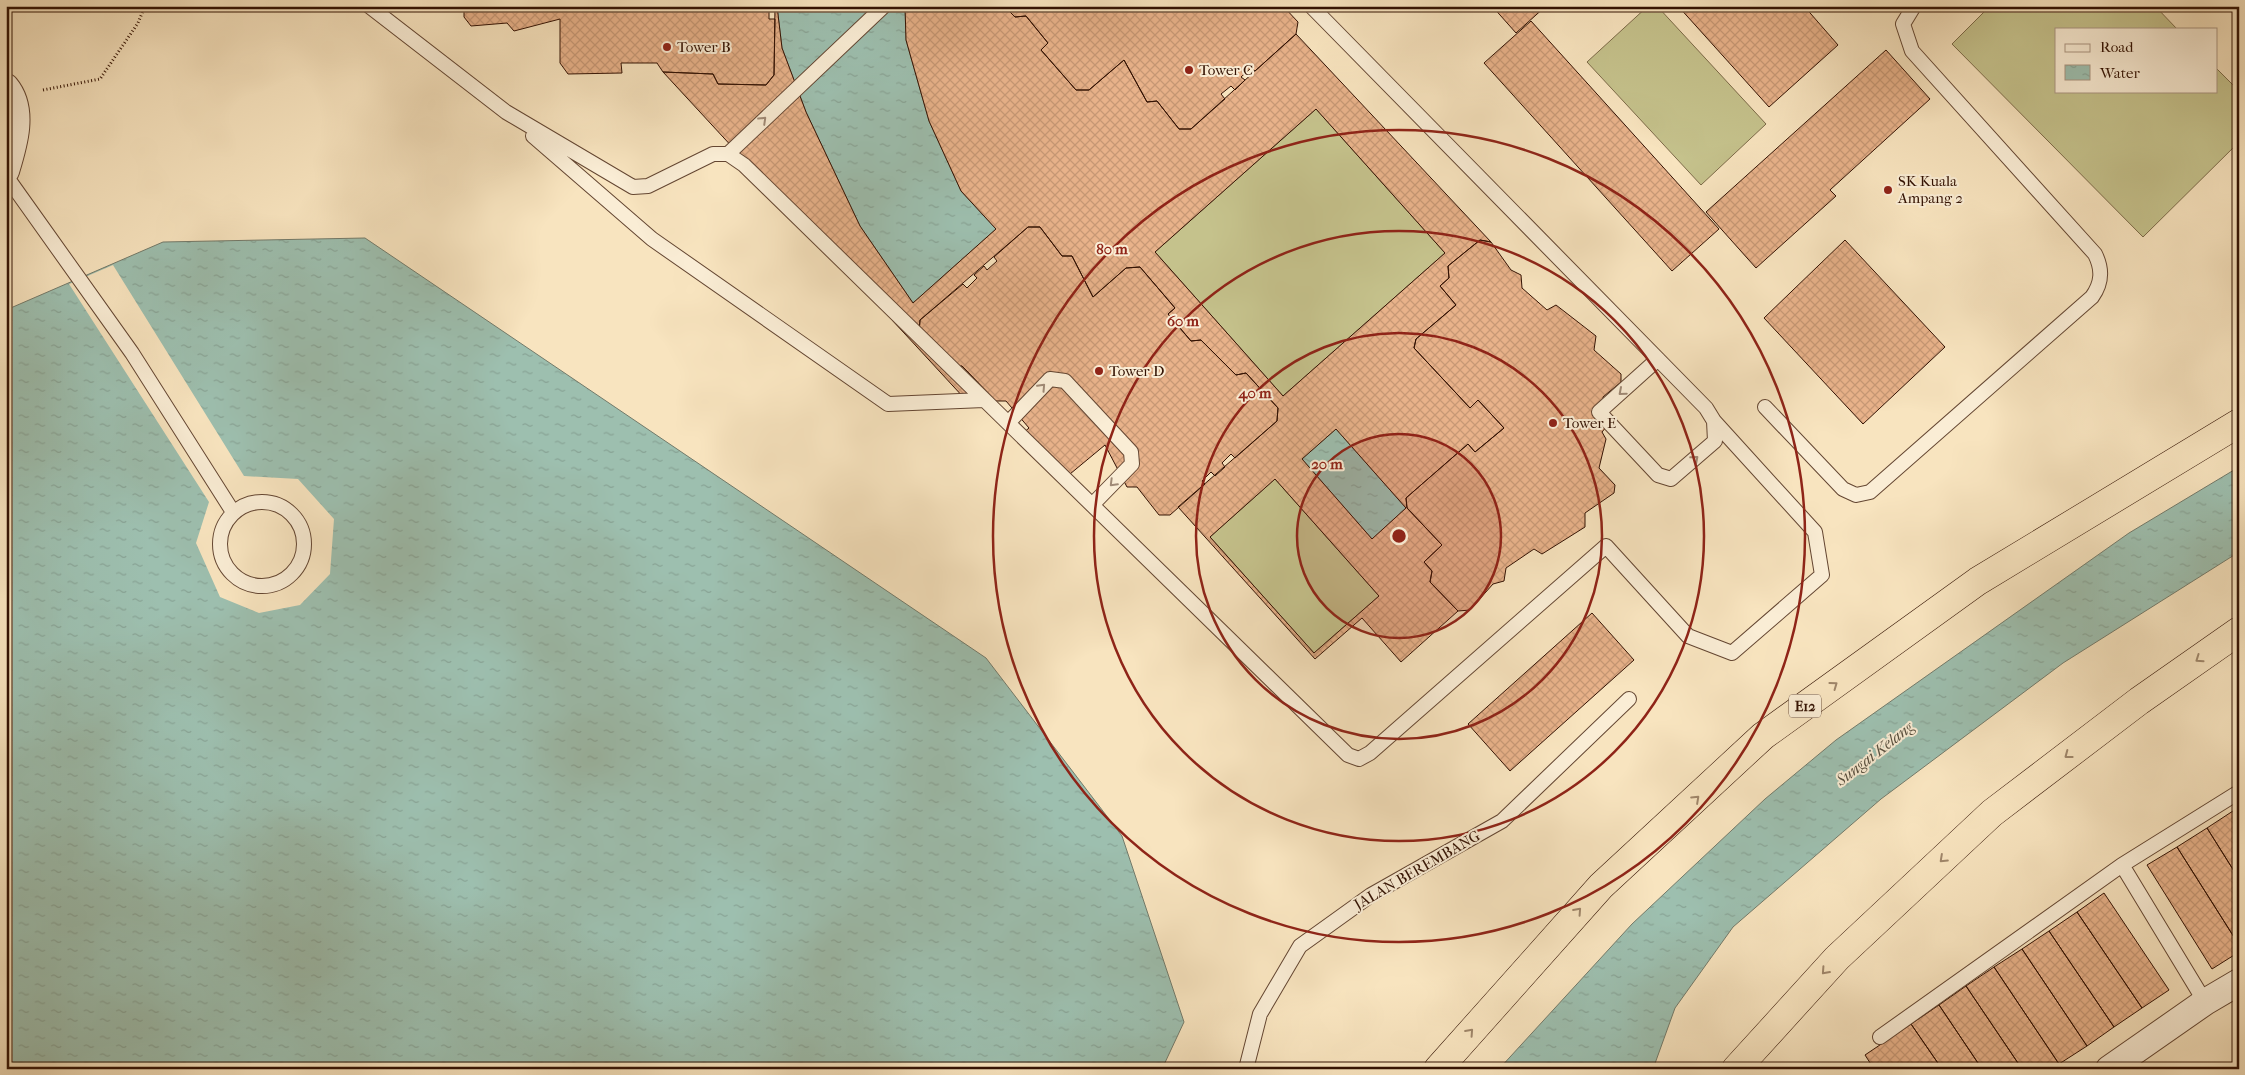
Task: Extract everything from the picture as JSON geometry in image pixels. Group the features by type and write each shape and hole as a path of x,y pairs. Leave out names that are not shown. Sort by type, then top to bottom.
{"highway":[{"name":"E12","path":"1438,1069 1601,886 1763,736 1978,581 2239,423"},
{"path":"1736,1069 1837,958 1992,814 2139,701 2239,631"}],"street":[{"path":"6,171 17,137 10,91"},
{"path":"2109,1069 2204,1002 2239,982"}],"lane":[{"path":"369,6 506,112 652,239 888,404 984,400"},
{"path":"728,154 884,6"},
{"path":"506,112 633,187 648,186 712,154 728,154 744,165 1348,755 1359,759 1370,753 1606,546 1688,636 1732,653 1822,575 1815,532 1714,421 1706,408 1311,6"},
{"path":"1765,407 1843,489 1849,493 1863,494 1870,492 2084,304 2098,288 2101,276 2100,264 2095,254 1912,51 1903,24 1914,6"},
{"path":"6,176 132,353 233,512"},
{"path":"1658,360 1599,412 1658,476 1671,479 1715,441 1714,421"},
{"path":"1008,423 1050,379 1065,381 1130,452 1132,464 1092,505"},
{"path":"260,501 275,503 288,509 298,521 304,534 304,549 300,563 291,575 279,583 264,586 249,585 236,578 226,567 220,553 220,539 224,524 233,512 246,504 260,501"},
{"name":"JALAN BEREMBANG","path":"1246,1069 1260,1014 1300,946 1371,894 1502,821 1629,699"},
{"path":"1880,1037 2122,865 2239,792"},
{"path":"2122,865 2204,1002"}],"path":[{"path":"10,91 100,79 138,23 145,6"}],"shaded area":[{"path":"1648,6 1657,6 1766,124 1701,185 1587,62"},
{"path":"1990,6 2155,6 2176,28 2055,28 2055,92 2218,92 2218,70 2239,91 2239,142 2143,237 1952,44"},
{"path":"1316,109 1445,253 1283,396 1155,252"},
{"path":"1275,479 1379,596 1314,653 1210,537"}],"water":[{"path":"777,6 905,6 906,40 929,121 961,191 996,229 913,303 860,226 806,112 782,48"},
{"path":"365,238 986,658 1122,836 1184,1022 1162,1069 6,1069 6,310 163,242"},
{"path":"1336,429 1406,508 1372,539 1302,459"},
{"name":"Sungai Kelang","path":"2239,467 2239,552 2063,663 1881,799 1733,927 1675,1008 1653,1069 1499,1069 1632,924 1765,799 1836,740 2129,533"}],"pier":[{"path":"113,265 244,476 298,479 334,519 330,574 300,605 259,613 220,597 196,543 209,502 69,284"}],"building":[{"name":"Tower B","path":"464,6 769,6 769,19 775,19 774,75 766,85 718,84 713,74 663,72 657,63 621,63 622,73 568,74 560,63 560,19 514,31 507,23 471,26 464,17"},
{"path":"775,6 777,6 782,48 806,112 860,226 913,303 996,229 961,191 929,121 906,40 905,6 1004,6 1015,17 1026,16 1048,43 1041,50 1076,90 1089,90 1124,60 1147,102 1157,101 1179,129 1191,129 1296,34 1491,242 1480,240 1448,266 1449,278 1440,286 1456,305 1416,339 1414,348 1470,408 1478,400 1504,428 1475,452 1468,444 1406,498 1407,508 1442,545 1424,562 1432,571 1430,582 1458,611 1401,662 1362,618 1315,659 1178,507 1277,421 1278,408 1246,373 1236,375 1201,340 1191,341 1168,314 1175,308 1140,267 1126,268 1093,297 1072,256 1062,256 1040,227 1028,227 920,320 919,333 951,368 962,366 980,385 965,399 663,72 713,74 718,84 766,85 774,75","holes":["1316,109 1445,253 1283,396 1155,252","1336,429 1406,508 1372,539 1302,459","1275,479 1379,596 1314,653 1210,537"]},
{"name":"Tower C","path":"1004,6 1283,6 1298,22 1296,34 1255,71 1251,68 1241,77 1245,80 1235,90 1231,86 1221,94 1225,99 1191,129 1179,129 1157,101 1147,102 1124,60 1089,90 1076,90 1041,50 1048,43 1026,16 1015,17"},
{"path":"1492,6 1546,6 1516,33"},
{"path":"1678,6 1804,6 1838,45 1769,107"},
{"path":"1531,21 1719,229 1672,271 1484,63"},
{"path":"1886,50 1930,99 1830,190 1836,196 1756,268 1706,212"},
{"name":"Tower D","path":"1028,227 1040,227 1062,256 1072,256 1093,297 1126,268 1140,267 1175,308 1168,314 1191,341 1201,340 1236,375 1246,373 1278,408 1277,421 1235,458 1231,454 1222,463 1225,467 1215,476 1211,472 1202,481 1205,484 1170,515 1159,515 1137,487 1127,487 1105,445 1070,474 1022,434 1029,428 1006,401 996,401 962,366 951,368 919,333 920,320 963,284 967,288 977,278 974,275 984,266 987,270 997,261 994,257"},
{"name":"Tower E","path":"1480,240 1491,242 1511,270 1521,275 1522,288 1547,310 1556,305 1596,336 1594,350 1621,374 1621,382 1603,397 1607,426 1602,432 1606,439 1599,468 1615,485 1614,493 1585,513 1585,527 1542,554 1534,549 1506,568 1504,581 1493,584 1470,610 1458,611 1430,582 1432,571 1424,562 1442,545 1407,508 1406,498 1468,444 1475,452 1504,428 1478,400 1470,408 1414,348 1416,339 1456,305 1440,286 1449,278 1448,266"},
{"path":"1845,240 1945,347 1863,424 1764,318"},
{"path":"1592,613 1634,660 1510,771 1468,724"},
{"path":"2236,809 2239,814 2239,879 2207,828"},
{"path":"2207,828 2239,879 2239,945 2177,847"},
{"path":"2177,847 2239,945 2239,952 2212,969 2147,865"},
{"path":"2104,893 2169,990 2142,1008 2077,912"},
{"path":"2077,912 2142,1008 2114,1027 2049,931"},
{"path":"2049,931 2114,1027 2087,1046 2022,949"},
{"path":"2022,949 2087,1046 2059,1064 1994,967"},
{"path":"1994,967 2059,1064 2052,1069 2022,1069 1966,986"},
{"path":"1966,986 2022,1069 1982,1069 1939,1005"},
{"path":"1939,1005 1982,1069 1942,1069 1911,1024"},
{"path":"1911,1024 1942,1069 1874,1069 1865,1055"}],"place":[{"name":"Tower B","path":"667,47"},
{"name":"Tower C","path":"1189,70"},
{"name":"SK Kuala Ampang 2","path":"1888,190"},
{"name":"Tower D","path":"1099,371"},
{"name":"Tower E","path":"1553,423"}]}
